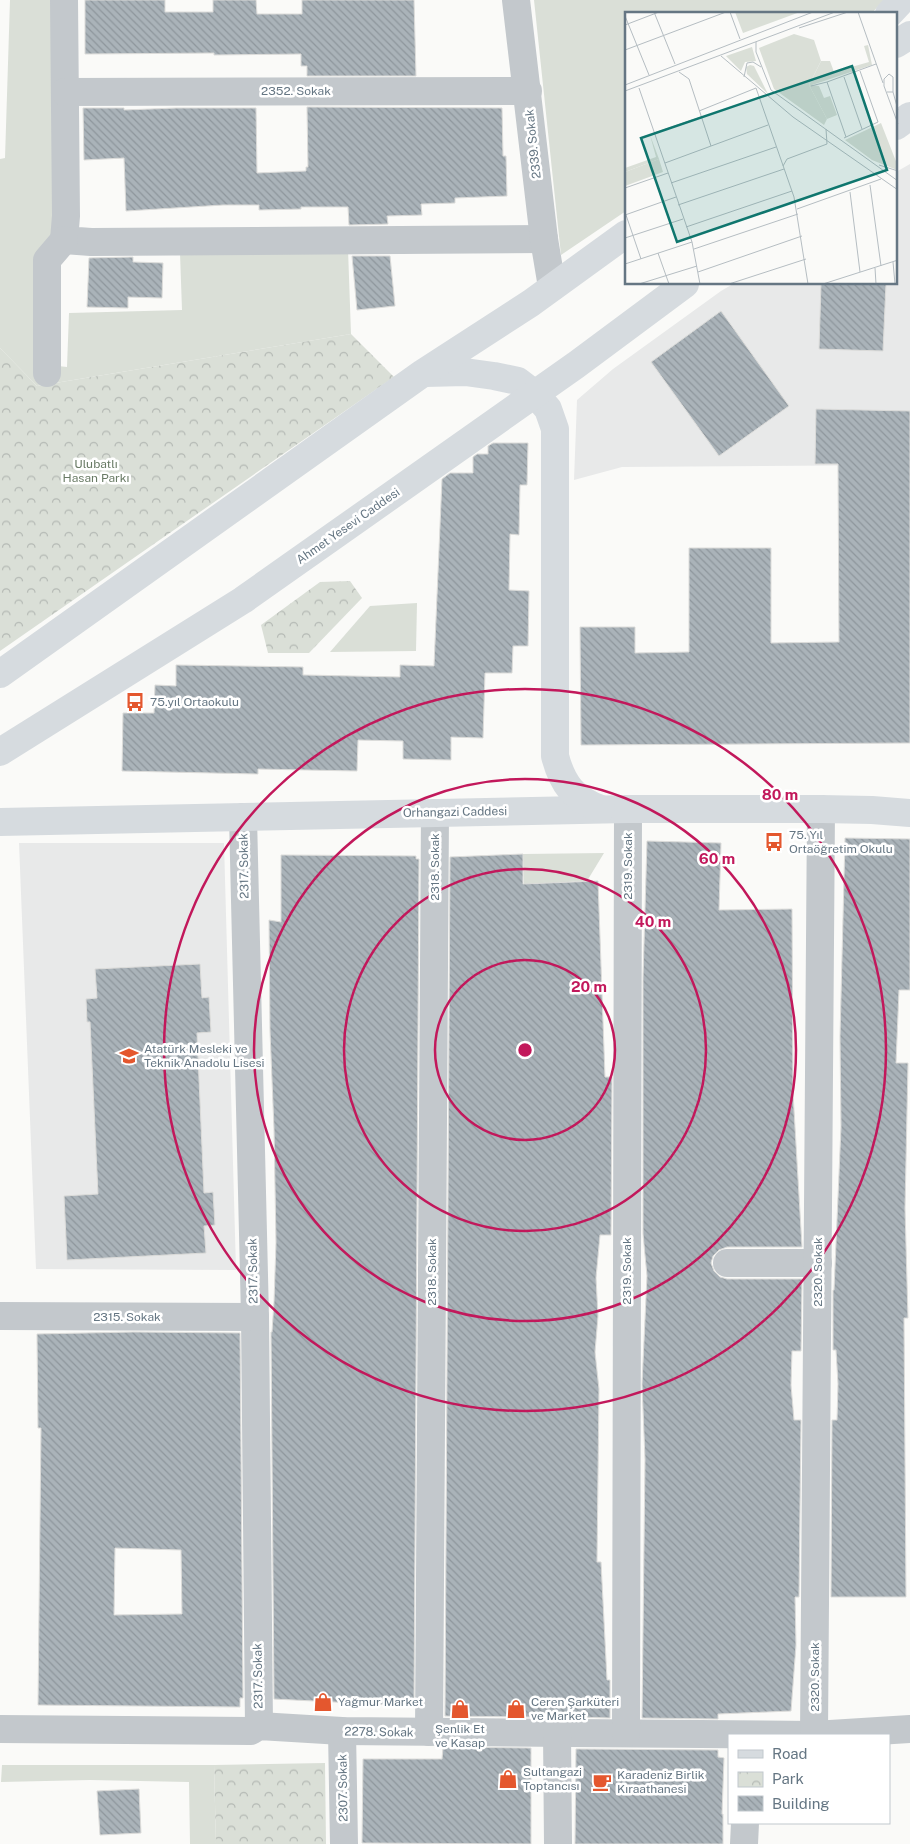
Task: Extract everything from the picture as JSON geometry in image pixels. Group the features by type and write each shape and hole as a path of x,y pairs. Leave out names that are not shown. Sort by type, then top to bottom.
{"main road":[{"path":"892,12 902,0"},
{"path":"898,43 910,35"},
{"path":"898,125 910,116"},
{"path":"0,674 423,373 513,316 625,235"},
{"name":"Ahmet Yesevi Caddesi","path":"0,752 243,600 535,394 684,285"},
{"path":"423,373 465,372 518,381 535,394 548,409 555,430 555,756 560,774 568,787 589,805 601,810"},
{"name":"Orhangazi Caddesi","path":"0,822 628,809 821,808 910,813"}],"street":[{"path":"47,373 47,260 64,240 66,216 64,0"},
{"name":"2339. Sokak","path":"516,0 544,239 552,287"},
{"name":"2352. Sokak","path":"65,92 528,91"},
{"path":"64,240 91,242 544,239"},
{"name":"2320. Sokak","path":"814,1734 821,808"},
{"name":"2319. Sokak","path":"626,1733 628,809"},
{"name":"2318. Sokak","path":"429,1732 435,813"},
{"name":"2317. Sokak","path":"243,817 254,1317 258,1726"},
{"path":"727,1263 818,1263"},
{"name":"2315. Sokak","path":"0,1316 254,1317"},
{"name":"2278. Sokak","path":"0,1729 251,1731 258,1726 342,1731 728,1735"},
{"name":"2278. Sokak","path":"830,1734 910,1729"},
{"name":"2307. Sokak","path":"342,1731 344,1844"},
{"path":"557,1733 558,1844"},
{"path":"744,1824 744,1844"}],"shaded area":[{"path":"910,164 910,465 622,467 574,480 577,400 613,369 721,291 731,285 898,285 898,171"},
{"name":"Atatürk Mesleki ve Teknik Anadolu Lisesi","path":"19,843 224,843 236,1270 36,1269"}],"green space":[{"path":"10,0 51,0 56,239 40,364 67,367 69,313 182,310 180,253 348,249 351,334 37,386 0,348 0,159 5,158"},
{"path":"534,0 884,0 873,12 625,12 625,212 561,255"},
{"name":"Ulubatlı Hasan Parkı","path":"351,334 394,377 0,651 0,348 37,386"},
{"path":"350,581 362,598 309,653 268,653 261,625 320,582"},
{"path":"417,603 416,651 330,652 370,606"},
{"path":"604,853 587,881 529,884 524,887 523,854"},
{"path":"325,1763 326,1844 216,1844 214,1765"},
{"path":"2,1765 214,1765 216,1844 190,1844 189,1782 90,1780 1,1782"}],"building":[{"path":"85,0 165,0 165,12 213,12 213,0 256,0 257,14 302,14 302,0 414,0 416,76 307,76 307,66 301,66 301,54 85,54"},
{"path":"307,107 502,108 503,156 506,156 507,196 455,198 455,203 421,204 422,215 387,216 388,224 349,225 348,207 301,207 301,209 259,210 259,205 223,205 126,211 124,158 84,160 83,108 124,108 124,110 256,108 257,173 306,171 306,167 308,167"},
{"path":"352,256 390,256 395,306 357,310"},
{"path":"133,257 133,262 163,263 162,298 128,297 128,308 87,307 89,258"},
{"path":"821,285 886,285 883,351 819,349"},
{"path":"721,311 789,406 719,456 651,362"},
{"path":"816,409 910,411 910,743 581,745 580,627 635,627 635,653 689,652 689,548 771,548 771,643 839,642 838,464 815,464"},
{"path":"493,443 528,443 527,485 520,485 519,535 510,534 509,590 529,591 528,646 513,646 512,673 485,673 483,738 451,737 451,760 403,759 403,741 358,740 357,771 258,769 258,774 122,771 123,713 154,713 155,685 176,686 176,665 303,667 303,675 400,677 400,665 434,666 442,479 450,473 473,473 473,457 477,454 488,454 488,446"},
{"path":"845,838 910,839 910,990 899,990 896,1063 908,1063 905,1208 908,1318 904,1318 906,1597 831,1597 832,1420 837,1420 838,1384 836,1350 833,1350 833,1290 841,1127 840,1037"},
{"path":"647,841 721,843 719,910 792,909 793,1093 802,1247 727,1247 719,1250 713,1256 711,1263 714,1271 720,1277 727,1279 802,1279 801,1351 792,1351 791,1385 794,1420 801,1420 799,1597 795,1597 796,1645 791,1711 718,1714 718,1719 642,1718 645,1459 642,1384 647,1276 643,1234 643,978"},
{"path":"523,854 523,884 598,881 605,1077 612,1077 611,1235 600,1235 596,1278 598,1316 595,1352 599,1389 597,1562 601,1562 607,1680 610,1680 610,1718 577,1717 577,1713 531,1713 531,1717 445,1716 450,857"},
{"path":"281,855 416,856 416,859 419,859 414,1706 274,1699 271,1332 276,1243 269,920 281,922"},
{"path":"200,964 202,998 209,997 211,1032 197,1033 204,1193 213,1192 215,1225 204,1226 206,1253 67,1260 64,1196 98,1194 90,1022 87,1022 86,999 97,998 95,969"},
{"path":"134,1332 240,1333 243,1698 240,1698 240,1707 38,1705 41,1428 38,1428 37,1334","holes":["115,1548 181,1550 182,1614 114,1615"]},
{"path":"443,1747 531,1748 531,1844 362,1843 363,1759 442,1759"},
{"path":"576,1749 718,1750 718,1757 724,1758 723,1844 575,1844"},
{"path":"139,1789 141,1833 100,1835 97,1791"}],"place":[{"name":"75.yıl Ortaokulu","path":"135,702"},
{"name":"75. Yıl Ortaöğretim Okulu","path":"774,842"},
{"name":"Atatürk Mesleki ve Teknik Anadolu Lisesi","path":"129,1056"},
{"name":"Yağmur Market","path":"323,1702"},
{"name":"Şenlik Et ve Kasap","path":"460,1709"},
{"name":"Ceren Şarküteri ve Market","path":"516,1709"},
{"name":"Sultangazi Toptancısı","path":"508,1779"},
{"name":"Karadeniz Birlik Kıraathanesi","path":"602,1782"}]}
